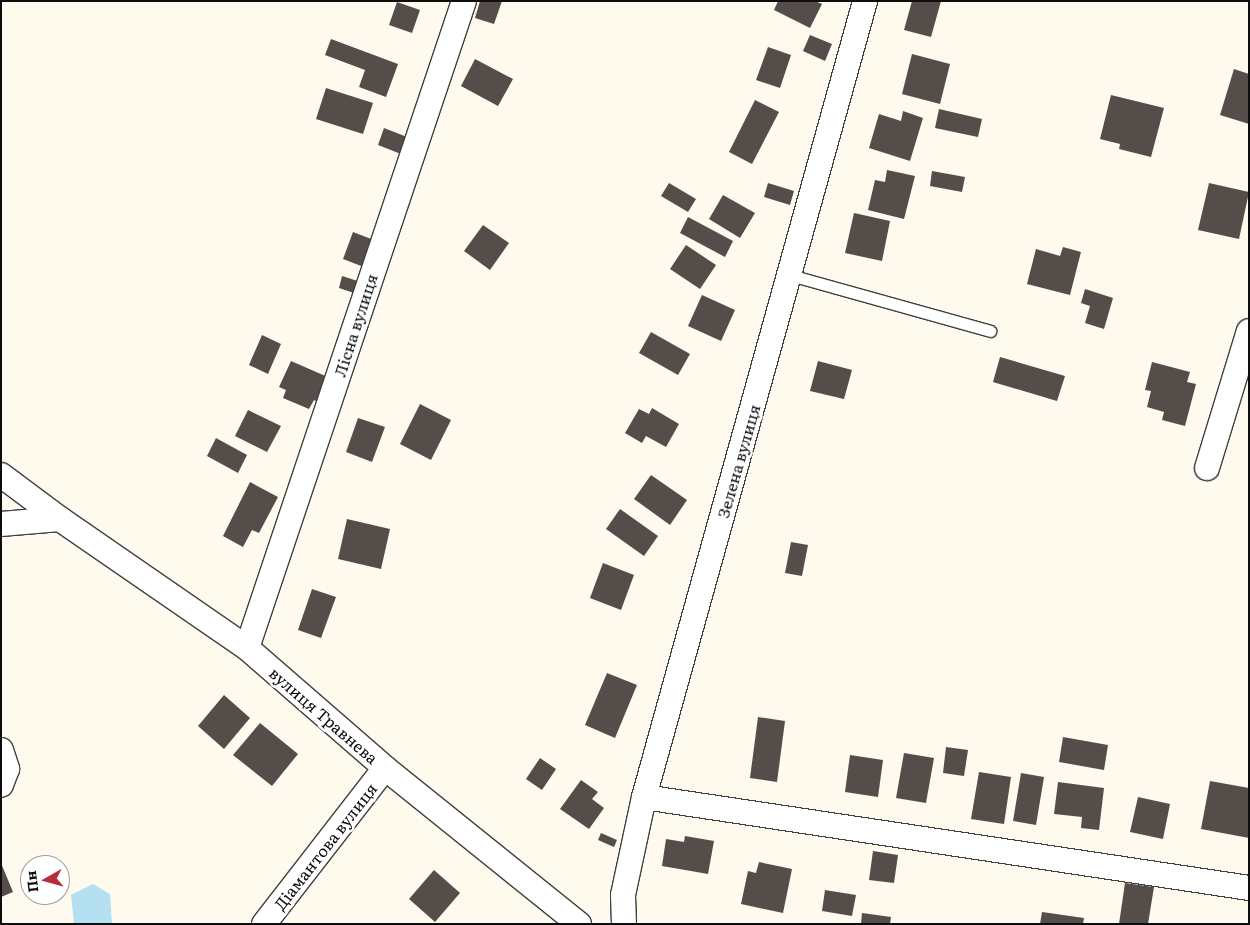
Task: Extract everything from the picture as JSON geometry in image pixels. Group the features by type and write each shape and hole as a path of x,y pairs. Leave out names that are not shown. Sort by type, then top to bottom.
{"street":[{"name":"Лісна вулиця","path":"247,648 464,1"},
{"name":"Зелена вулиця","path":"624,924 623,895 644,797 865,1"},
{"path":"1208,468 1249,331"},
{"name":"вулиця Травнева","path":"1,475 60,519 247,648 385,768 579,924"},
{"path":"1,524 60,519"},
{"path":"1,750 7,768 1,785"},
{"name":"Діамантова вулиця","path":"264,924 385,768"},
{"path":"644,797 1249,888"}],"lane":[{"path":"790,275 990,330"}],"water":[{"path":"93,884 110,894 112,924 74,924 71,895"}],"building":[{"path":"480,1 502,1 494,24 475,18"},
{"path":"778,1 815,1 822,4 810,28 774,10"},
{"path":"912,1 941,1 931,37 904,30"},
{"path":"397,2 420,10 412,33 389,25"},
{"path":"810,35 832,44 825,61 803,51"},
{"path":"331,39 398,64 386,97 359,87 365,70 325,55"},
{"path":"768,47 791,55 780,88 756,80"},
{"path":"912,54 950,64 940,104 902,94"},
{"path":"475,59 513,79 498,106 461,86"},
{"path":"1234,69 1249,74 1249,124 1220,115"},
{"path":"326,88 373,103 363,134 316,119"},
{"path":"1111,95 1164,108 1151,157 1119,149 1120,144 1100,139"},
{"path":"755,100 779,112 752,164 729,152"},
{"path":"939,109 982,119 978,137 935,128"},
{"path":"903,111 923,118 910,161 869,148 879,114 901,121"},
{"path":"384,128 407,137 401,154 378,145"},
{"path":"887,170 915,176 904,219 868,210 875,180 885,182"},
{"path":"932,171 965,177 962,192 930,186"},
{"path":"669,183 696,199 688,212 661,196"},
{"path":"768,183 794,191 790,205 764,197"},
{"path":"1209,183 1249,192 1239,239 1198,230"},
{"path":"723,195 755,213 740,238 709,219"},
{"path":"854,213 890,221 882,261 845,253"},
{"path":"688,217 733,241 725,257 680,233"},
{"path":"483,225 509,243 490,270 464,251"},
{"path":"353,232 379,242 369,269 343,259"},
{"path":"686,245 716,265 700,289 670,269"},
{"path":"1063,247 1081,252 1070,295 1027,284 1036,249 1060,256"},
{"path":"342,276 364,283 360,295 339,288"},
{"path":"1085,289 1113,298 1104,329 1085,323 1090,306 1081,303"},
{"path":"702,295 735,310 721,341 688,326"},
{"path":"651,332 690,354 678,375 639,353"},
{"path":"262,335 281,344 268,374 249,365"},
{"path":"1000,357 1065,376 1057,401 993,382"},
{"path":"291,361 330,378 319,403 314,400 309,409 283,398 286,390 279,387"},
{"path":"818,361 852,370 844,399 810,391"},
{"path":"1152,362 1190,372 1187,382 1196,384 1185,426 1162,420 1164,412 1147,407 1151,391 1145,390"},
{"path":"420,404 451,420 431,460 400,444"},
{"path":"652,408 679,424 666,447 646,436 642,443 625,433 639,409 649,414"},
{"path":"248,410 281,426 267,452 235,436"},
{"path":"358,418 385,427 372,462 346,452"},
{"path":"216,438 247,455 238,473 207,456"},
{"path":"651,475 687,500 670,525 634,499"},
{"path":"250,482 278,497 259,533 252,530 243,547 223,536"},
{"path":"620,509 658,536 644,556 606,529"},
{"path":"347,519 390,529 381,569 338,559"},
{"path":"791,542 808,545 802,576 785,573"},
{"path":"603,563 634,575 621,610 590,598"},
{"path":"312,589 336,597 321,638 298,630"},
{"path":"607,673 637,685 615,738 585,725"},
{"path":"224,695 250,718 224,749 198,726"},
{"path":"758,717 785,721 777,782 750,778"},
{"path":"260,723 298,754 272,786 233,755"},
{"path":"1063,737 1108,745 1104,770 1059,762"},
{"path":"946,747 968,750 964,776 943,773"},
{"path":"904,753 934,758 926,803 896,798"},
{"path":"850,755 883,760 878,797 845,792"},
{"path":"540,758 556,769 542,790 526,779"},
{"path":"979,772 1011,777 1004,824 971,819"},
{"path":"1021,773 1044,777 1036,825 1013,821"},
{"path":"581,780 598,792 592,799 604,808 589,829 560,809"},
{"path":"1210,781 1249,788 1249,838 1201,829"},
{"path":"1058,782 1104,788 1099,830 1081,828 1082,817 1054,814"},
{"path":"1138,797 1170,804 1163,839 1130,832"},
{"path":"601,833 617,840 614,847 598,840"},
{"path":"685,836 714,841 708,874 662,866 666,839 684,842"},
{"path":"873,851 898,855 894,883 869,880"},
{"path":"759,862 792,869 783,913 741,904 748,871 756,873"},
{"path":"1,863 13,892 1,897"},
{"path":"434,870 460,893 435,922 409,899"},
{"path":"1125,883 1154,887 1148,924 1119,924"},
{"path":"825,890 856,895 852,916 822,911"},
{"path":"1042,912 1084,918 1083,924 1040,924"},
{"path":"862,913 891,917 890,924 861,924"}]}
